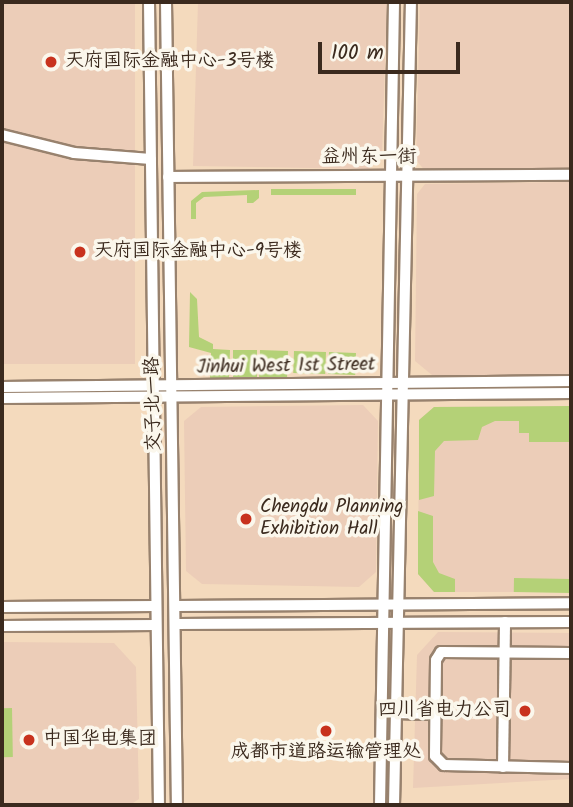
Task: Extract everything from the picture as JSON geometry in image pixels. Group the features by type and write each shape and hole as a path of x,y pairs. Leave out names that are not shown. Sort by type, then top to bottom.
{"street":[{"name":"交子北一路","path":"149,2 150,386 159,805"},
{"name":"交子北一路","path":"166,2 177,805"},
{"path":"380,805 394,2"},
{"path":"394,805 411,2"},
{"path":"2,135 74,153 151,159"},
{"name":"益州东一街","path":"168,177 571,175"},
{"name":"Jinhui West 1st Street","path":"2,398 151,398 172,392 388,382 571,381"},
{"name":"Jinhui West 1st Street","path":"2,387 150,386 172,392 387,395 571,393"},
{"path":"176,606 571,603"},
{"path":"2,607 155,607"},
{"path":"503,766 505,622"},
{"path":"176,624 571,622"},
{"path":"2,626 156,625"},
{"path":"571,653 441,652 436,660 435,714 438,763 571,768"},
{"path":"396,713 435,714"}],"shaded area":[{"path":"2,2 135,2 135,364 2,364"},
{"path":"198,2 387,2 382,156 369,169 193,166"},
{"path":"420,2 571,2 571,171 426,172 416,160"},
{"path":"571,182 571,375 432,375 415,361 417,194 425,184"},
{"path":"363,405 378,421 376,572 359,587 202,584 186,571 184,421 201,407"},
{"path":"571,406 571,592 434,592 418,574 419,420 434,407"},
{"path":"438,632 571,633 571,779 413,788 417,655"},
{"path":"2,642 114,643 136,667 139,799 130,805 2,805"}],"green space":[{"path":"271,189 356,189 356,195 271,195"},
{"path":"259,190 259,198 253,203 247,203 247,195 204,197 196,203 196,219 191,219 191,201 202,192"},
{"path":"190,292 197,299 199,337 213,344 213,349 230,350 229,378 210,378 211,353 189,347"},
{"path":"233,350 257,350 257,377 233,377"},
{"path":"260,350 288,351 287,378 259,377"},
{"path":"294,351 326,352 325,374 293,373"},
{"path":"329,352 356,353 355,375 328,374"},
{"path":"571,406 571,442 529,442 529,433 519,433 519,421 495,421 482,427 478,440 444,441 435,451 434,496 419,500 419,420 434,407"},
{"path":"418,511 433,516 433,562 439,573 455,579 455,592 434,592 418,574"},
{"path":"514,578 571,579 571,593 514,592"},
{"path":"2,708 12,708 13,757 3,757"}],"place":[{"name":"天府国际金融中心-3号楼","path":"51,62"},
{"name":"天府国际金融中心-9号楼","path":"80,252"},
{"name":"Chengdu Planning Exhibition Hall","path":"246,519"},
{"name":"四川省电力公司","path":"525,711"},
{"name":"成都市道路运输管理处","path":"326,731"},
{"name":"中国华电集团","path":"29,740"}]}
